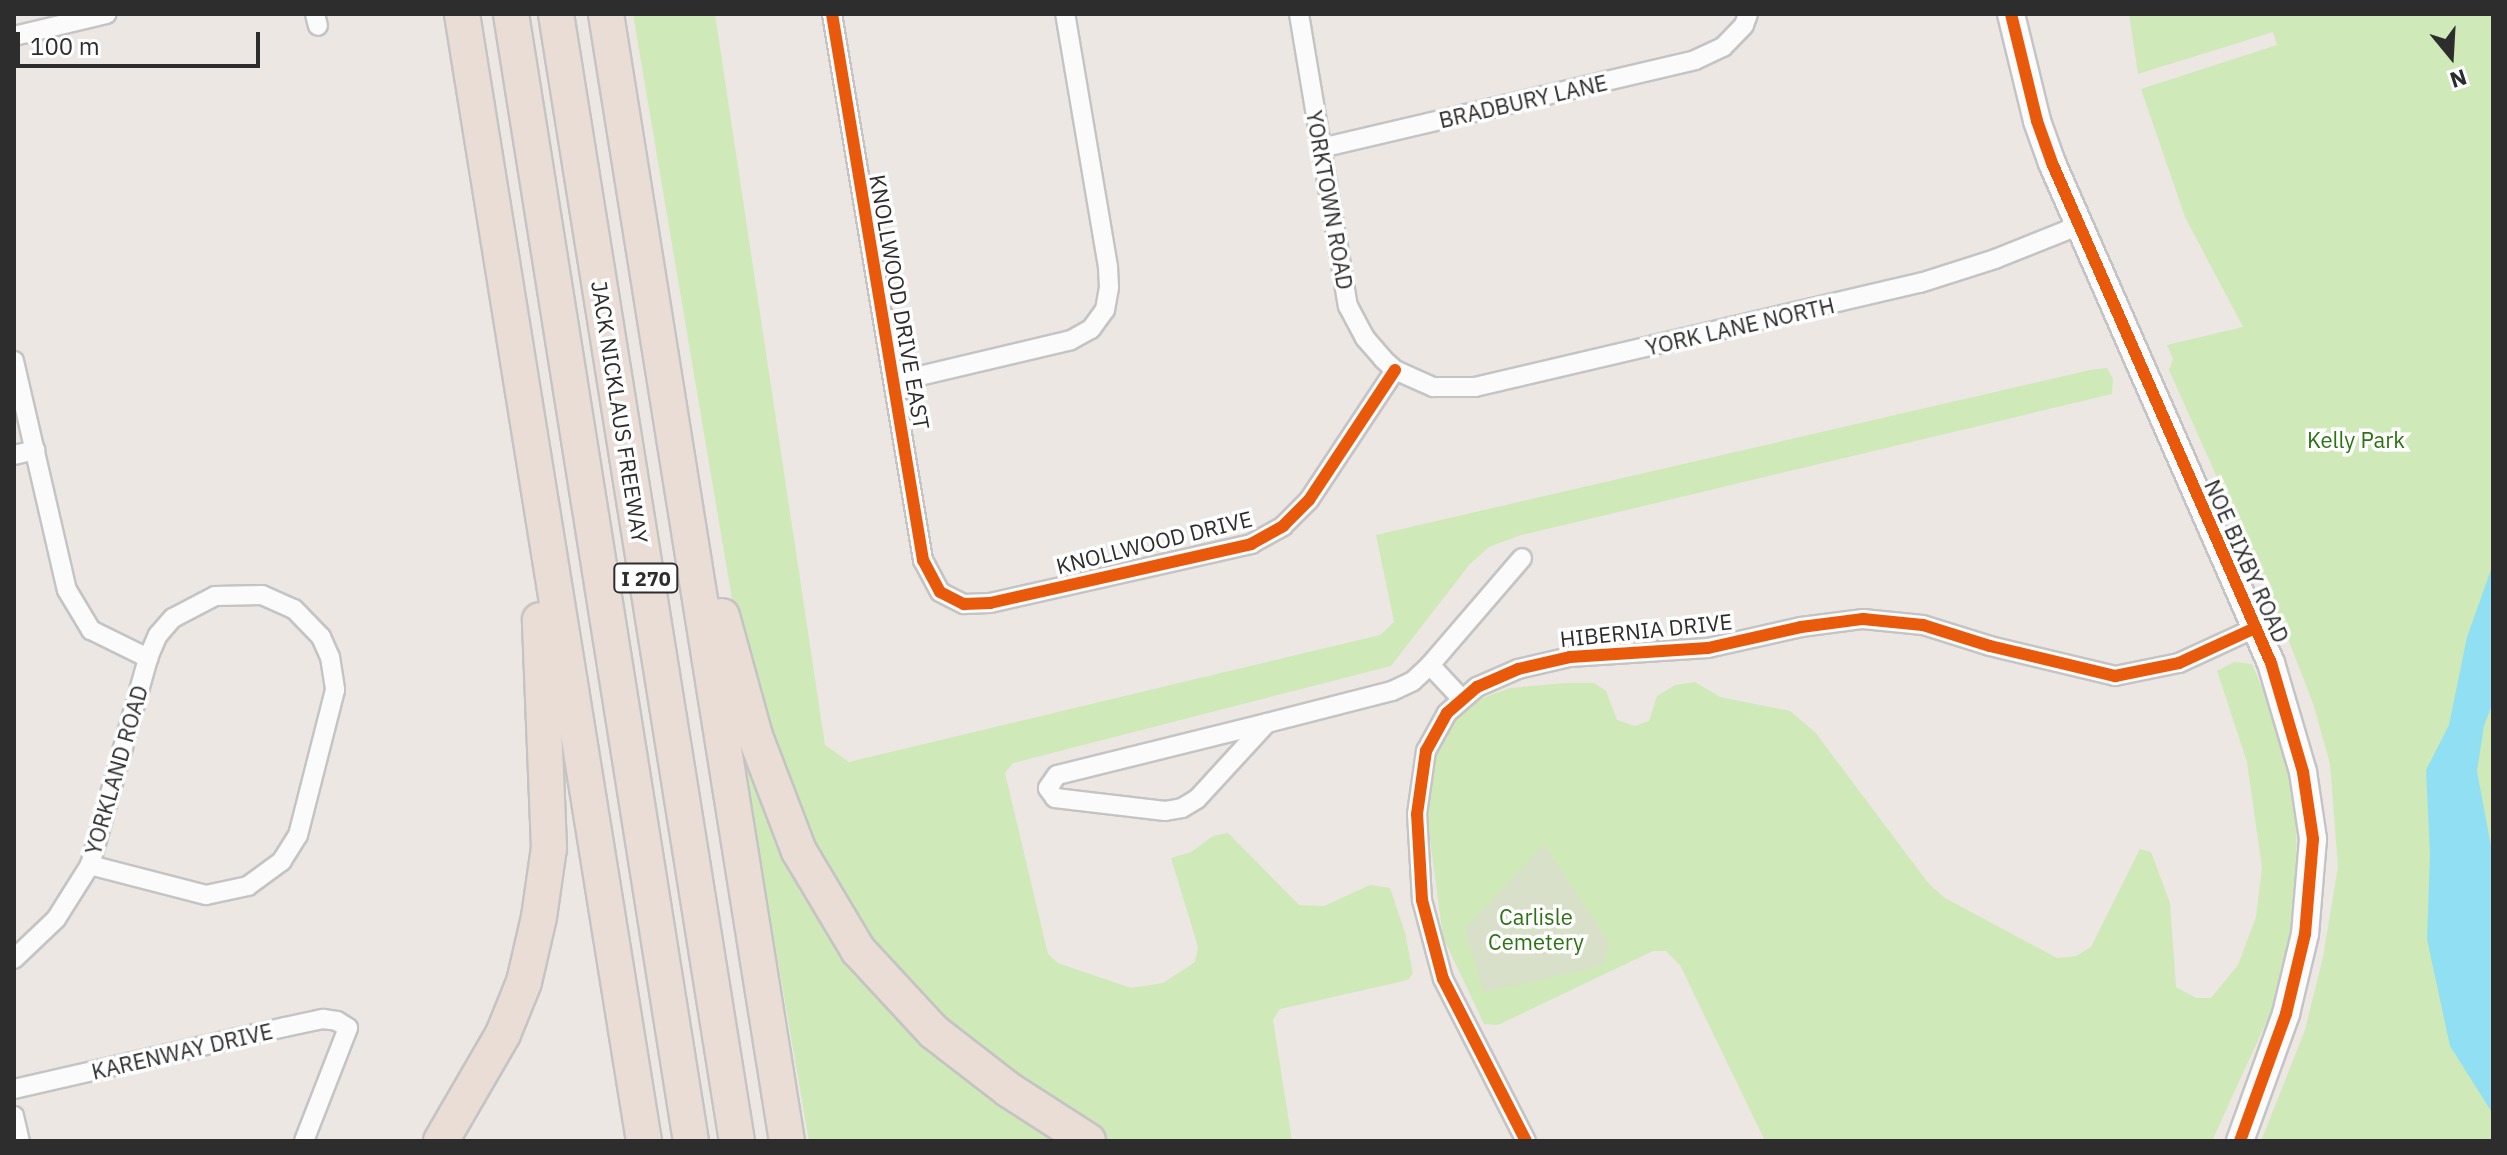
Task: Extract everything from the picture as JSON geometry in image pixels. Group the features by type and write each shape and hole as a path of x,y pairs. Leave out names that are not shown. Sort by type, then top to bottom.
{"highway":[{"path":"462,14 644,1141"},
{"name":"JACK NICKLAUS FREEWAY","path":"511,14 691,1141"},
{"name":"JACK NICKLAUS FREEWAY","path":"556,14 737,1141"},
{"path":"606,14 787,1141"},
{"path":"678,462 755,736 799,851 858,950 934,1032 1009,1090 1088,1141"},
{"path":"441,1141 503,1034 524,982 539,917 549,848 546,712 535,550 541,500"}],"street":[{"path":"14,36 106,14"},
{"name":"KNOLLWOOD DRIVE EAST","path":"832,14 923,560 940,592"},
{"path":"894,382 1071,340 1091,329 1105,310 1108,267 1065,14"},
{"name":"YORKTOWN ROAD","path":"1299,14 1348,306 1365,338 1395,370"},
{"name":"BRADBURY LANE","path":"1321,148 1695,60 1723,47 1744,25 1748,14"},
{"name":"NOE BIXBY ROAD","path":"2011,14 2037,121 2255,628 2284,700 2296,741 2310,813 2312,866 2298,972 2273,1056 2240,1141"},
{"name":"YORK LANE NORTH","path":"1395,370 1433,387 1475,387 1920,283 1995,259 2080,225"},
{"name":"YORKLAND ROAD","path":"14,361 67,590 84,621 100,636 148,658 90,865 56,919 14,959"},
{"name":"KNOLLWOOD DRIVE","path":"940,592 964,604 990,603 1251,544 1283,526 1309,500 1395,370"},
{"path":"14,455 35,450"},
{"path":"1267,723 1197,799 1182,808 1165,811 1050,796 1048,788 1057,775 1392,691 1413,681 1522,558"},
{"path":"90,865 191,893 221,894 248,886 273,871 298,835 334,704 332,666 321,637 304,618 279,601 241,593 215,596 173,618 158,635 148,658"},
{"name":"HIBERNIA DRIVE","path":"1526,1141 1443,979 1422,900 1419,782 1433,735 1461,698 1506,674 1570,657 1708,648 1801,627 1863,619 1923,625 1990,646 2115,676 2179,663 2255,628"},
{"path":"1430,665 1461,698"},
{"name":"KARENWAY DRIVE","path":"14,1089 323,1019 337,1021 348,1028 304,1141"},
{"path":"14,1116 20,1141"}],"green space":[{"path":"633,14 715,14 825,745 849,762 1380,635 1394,622 1376,535 2090,370 2107,368 2113,379 2112,394 1518,536 1489,547 1469,565 1391,666 1013,763 1005,773 1048,954 1058,963 1131,988 1163,983 1195,962 1198,947 1171,858 1191,852 1213,836 1228,833 1299,905 1324,906 1370,885 1390,888 1405,933 1413,973 1408,980 1280,1009 1273,1020 1292,1141 1106,1141 983,1064 844,927 740,646"},
{"name":"Kelly Park","path":"2129,14 2493,14 2493,1141 2261,1141 2305,1030 2323,957 2338,867 2330,764 2314,706 2280,618 2169,370 2173,359 2167,345 2243,327 2185,217 2141,89 2277,45 2273,32 2138,74"},
{"path":"2234,662 2252,664 2278,726 2291,773 2296,814 2297,886 2287,962 2279,994 2212,1141 1765,1141 1680,965 1666,951 1653,951 1498,1025 1484,1024 1443,937 1428,824 1432,755 1447,728 1480,699 1510,688 1565,683 1594,683 1606,691 1617,720 1635,726 1649,721 1657,696 1675,685 1695,682 1720,697 1790,711 1815,732 1929,884 1945,898 2057,958 2076,956 2091,947 2140,849 2151,852 2170,903 2176,987 2196,998 2211,998 2238,965 2256,917 2262,868 2247,762 2217,671"},
{"path":"738,729 761,802 799,890 829,938 860,978 927,1047 1072,1141 809,1141"},
{"name":"Carlisle Cemetery","path":"1544,845 1609,943 1602,966 1484,992 1465,929"}],"water":[{"path":"2493,564 2493,702 2484,726 2477,771 2493,857 2493,1114 2450,1046 2427,939 2430,854 2426,770 2449,725 2467,637"}],"cycle path":[{"path":"832,14 923,560 940,592 964,604 990,603 1251,544 1283,526 1309,500 1395,370"},
{"path":"2011,14 2037,121 2052,163 2271,663 2303,772 2313,839 2305,934 2286,1014 2240,1141"},
{"path":"1526,1141 1443,979 1422,900 1417,814 1426,751 1447,713 1477,687 1518,669 1570,657 1708,648 1801,627 1863,619 1923,625 1990,646 2115,676 2179,663 2255,628"}]}
